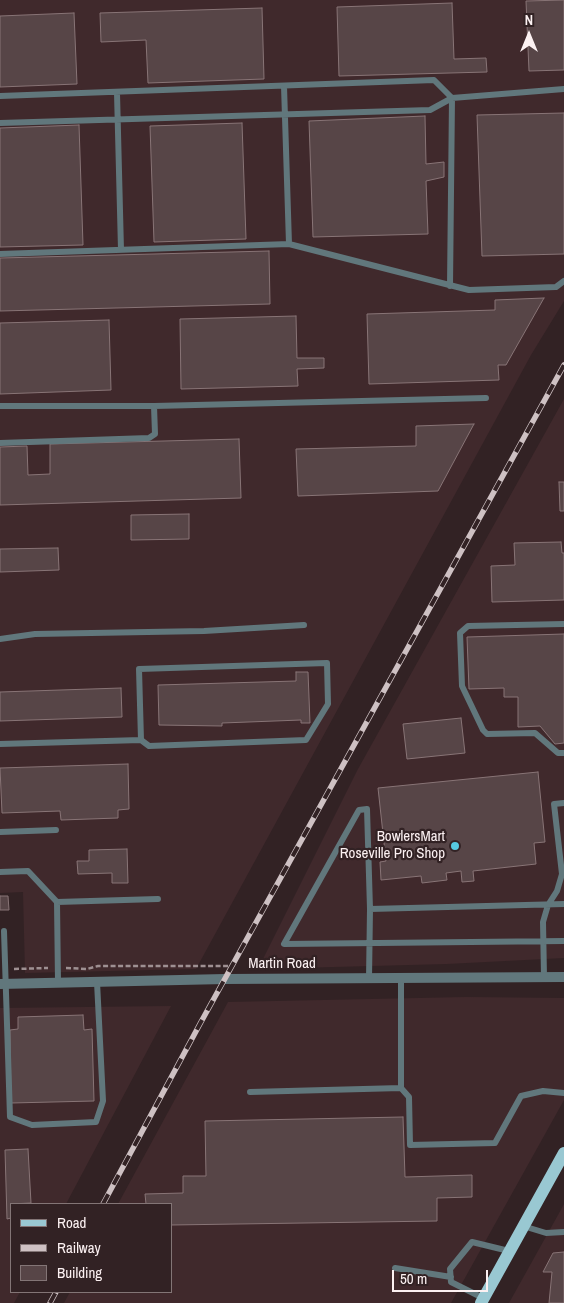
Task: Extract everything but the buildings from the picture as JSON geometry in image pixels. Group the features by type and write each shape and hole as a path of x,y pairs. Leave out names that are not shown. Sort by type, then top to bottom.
{"main road":[{"path":"482,1301 564,1153"}],"street":[{"name":"Martin Road","path":"3,984 564,977"}],"lane":[{"path":"0,96 434,80 452,98 450,286"},
{"path":"284,86 289,244"},
{"path":"0,123 430,110 452,98 564,89"},
{"path":"117,93 121,250"},
{"path":"0,254 289,244 469,290 556,287 564,281"},
{"path":"0,406 154,406 486,398"},
{"path":"0,444 149,438 154,434 154,406"},
{"path":"564,624 468,626 460,633 462,686 483,730 487,734 534,732 558,753 564,753"},
{"path":"0,639 35,634 204,631 304,625"},
{"path":"0,744 141,740 148,746 306,740 328,704 327,662 139,669 141,740"},
{"path":"544,977 543,922 548,905 557,891 562,874 554,804 564,802"},
{"path":"369,979 370,942 370,909 367,809 359,810 284,944 370,942 564,941"},
{"path":"0,832 56,830"},
{"path":"0,872 28,871 57,902 58,982"},
{"path":"57,902 158,899"},
{"path":"370,909 564,904"},
{"path":"4,931 5,969 3,984 10,1117 32,1124 96,1122 103,1101 97,982"},
{"path":"401,979 402,1088 409,1097 410,1145 495,1143 521,1096 543,1091 564,1093"},
{"path":"250,1092 402,1088"},
{"path":"523,1226 546,1233 564,1232"},
{"path":"482,1301 451,1282 450,1269 472,1242 510,1251"},
{"path":"395,1268 450,1277"}],"path":[{"path":"5,969 87,969 108,965 232,966"}],"shaded area":[{"path":"0,0 564,0 564,301 531,355 196,969 25,973 23,892 0,893"},
{"path":"564,399 564,958 447,964 258,969 358,769"},
{"path":"466,997 564,998 564,1100 451,1303 64,1303 69,1293 172,1293 172,1203 119,1203 228,1002"},
{"path":"171,1006 67,1203 10,1203 10,1293 19,1293 14,1303 0,1303 0,1008"},
{"path":"564,1204 564,1303 509,1303 558,1215"}],"railway":[{"path":"104,1203 201,1022 564,365"},
{"path":"50,1303 55,1293"}],"place":[{"name":"BowlersMart Roseville Pro Shop","path":"455,846"}]}
